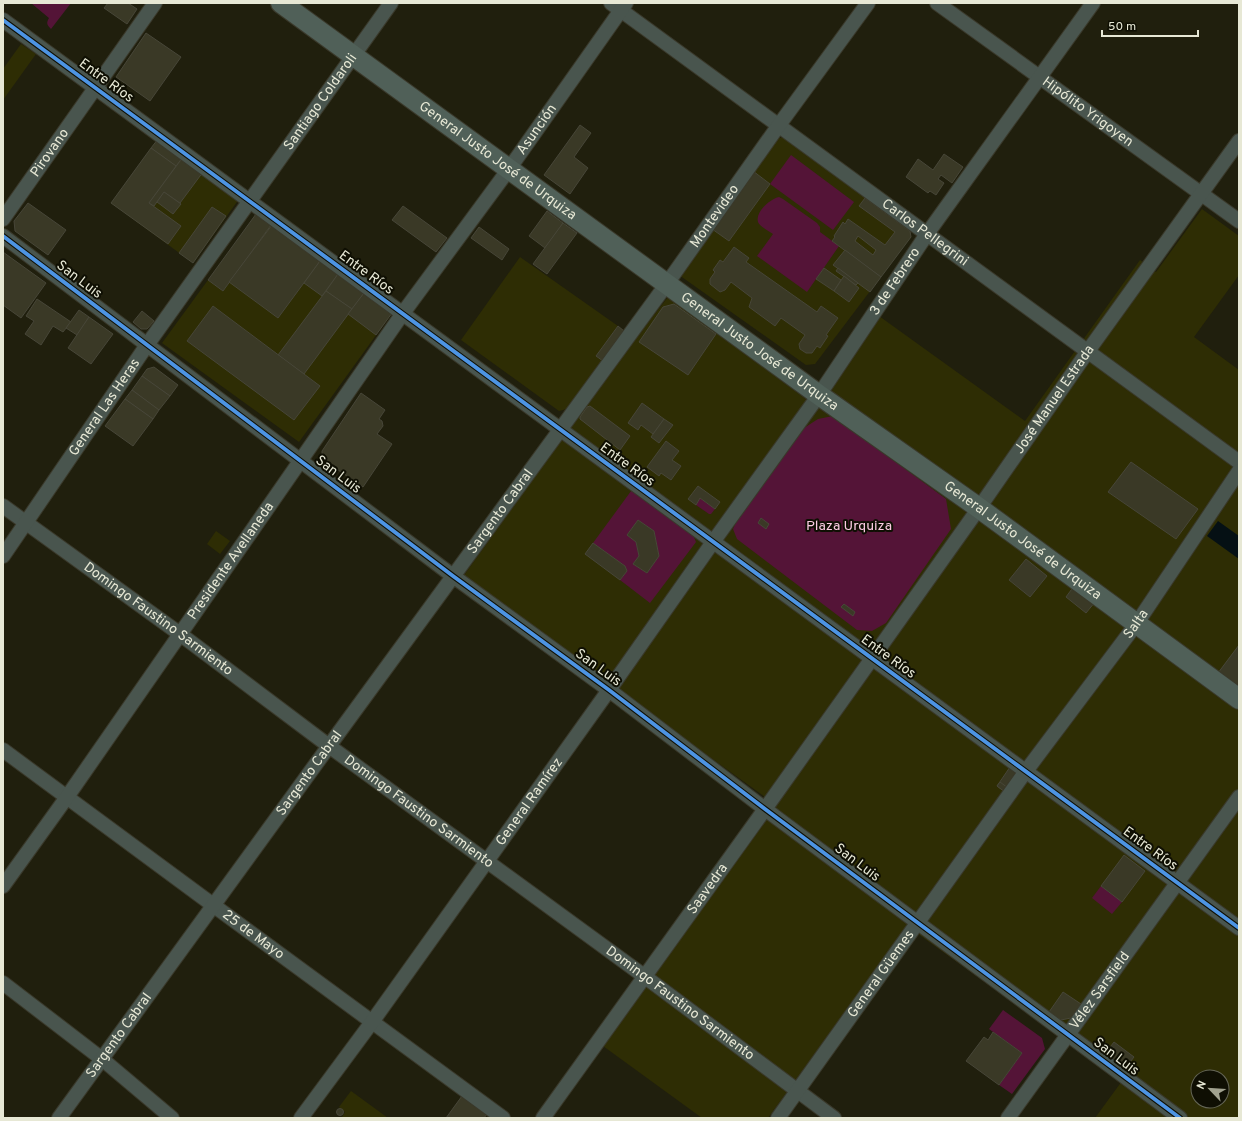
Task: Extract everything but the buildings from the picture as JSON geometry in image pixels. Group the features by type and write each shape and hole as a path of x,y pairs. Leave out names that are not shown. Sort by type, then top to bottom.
{"street":[{"name":"Pirovano","path":"3,219 155,3"},
{"name":"General Justo José de Urquiza","path":"282,3 666,285 979,508 1239,699"},
{"name":"Santiago Coldaroli","path":"250,201 391,3"},
{"name":"Montevideo","path":"560,429 666,285 779,125 868,3"},
{"name":"Hipólito Yrigoyen","path":"937,3 1239,221"},
{"name":"3 de Febrero","path":"713,542 819,395 928,234 1093,3"},
{"name":"Carlos Pellegrini","path":"619,6 1239,462"},
{"name":"Asunción","path":"403,313 509,169 619,6"},
{"name":"Entre Ríos","path":"3,20 1239,928"},
{"name":"José Manuel Estrada","path":"871,658 979,508 1088,351 1239,141"},
{"name":"General Las Heras","path":"3,556 147,345 250,201"},
{"name":"San Luis","path":"3,236 453,576 609,690 765,809 1180,1118"},
{"name":"Presidente Avellaneda","path":"3,886 67,797 403,313"},
{"name":"Sargento Cabral","path":"59,1118 560,429"},
{"name":"Salta","path":"1026,771 1137,623 1239,471"},
{"name":"Domingo Faustino Sarmiento","path":"3,506 180,634 329,746 644,976 834,1118"},
{"name":"General Ramírez","path":"301,1118 372,1022 713,542"},
{"name":"Saavedra","path":"542,1118 765,809 871,658"},
{"name":"25 de Mayo","path":"3,750 504,1118"},
{"name":"General Güemes","path":"778,1118 1026,771"},
{"name":"Vélez Sarsfield","path":"1008,1118 1239,797"},
{"path":"3,984 102,1059 172,1118"}],"shaded area":[{"path":"21,44 36,54 3,100 3,69"},
{"path":"784,137 910,231 911,237 815,364 806,365 679,275 775,139"},
{"path":"158,139 239,199 193,263 111,203"},
{"path":"1202,209 1239,236 1239,275 1194,337 1239,370 1239,1118 1095,1118 1122,1081 907,926 768,1118 702,1118 592,1038 765,797 462,578 621,357 668,297 818,408 879,316 1025,421 1140,260 1156,272"},
{"path":"271,225 392,313 299,442 162,343 208,280 223,291"},
{"path":"520,257 618,326 597,356 603,361 566,409 563,410 559,411 461,340"},
{"path":"1218,521 1239,536 1239,559 1207,536"},
{"path":"216,531 230,541 220,554 207,544"},
{"path":"351,1091 388,1118 342,1117 345,1112 339,1107"}],"green space":[{"path":"31,3 71,3 51,29 47,24 49,18"},
{"path":"791,155 854,202 833,230 770,184"},
{"path":"779,197 817,223 820,227 820,232 839,246 807,292 757,256 773,234 759,224 759,214 764,206 775,198"},
{"name":"Plaza Urquiza","path":"833,416 946,499 951,529 886,623 872,631 857,630 737,539 733,529 738,518 804,428 818,419"},
{"path":"634,487 691,530 696,542 650,603 620,580 627,571 625,566 593,543","holes":["638,520 654,531 659,556 647,573 633,564 639,556 636,542 627,535"]},
{"path":"700,498 715,509 711,514 696,505"},
{"path":"1101,886 1122,902 1112,914 1092,898"},
{"path":"1003,1010 1042,1038 1045,1049 1012,1094 999,1085 1022,1053 989,1029"}],"cycle path":[{"path":"3,20 1239,928"},
{"path":"3,236 453,576 609,690 765,809 1180,1118"}]}
